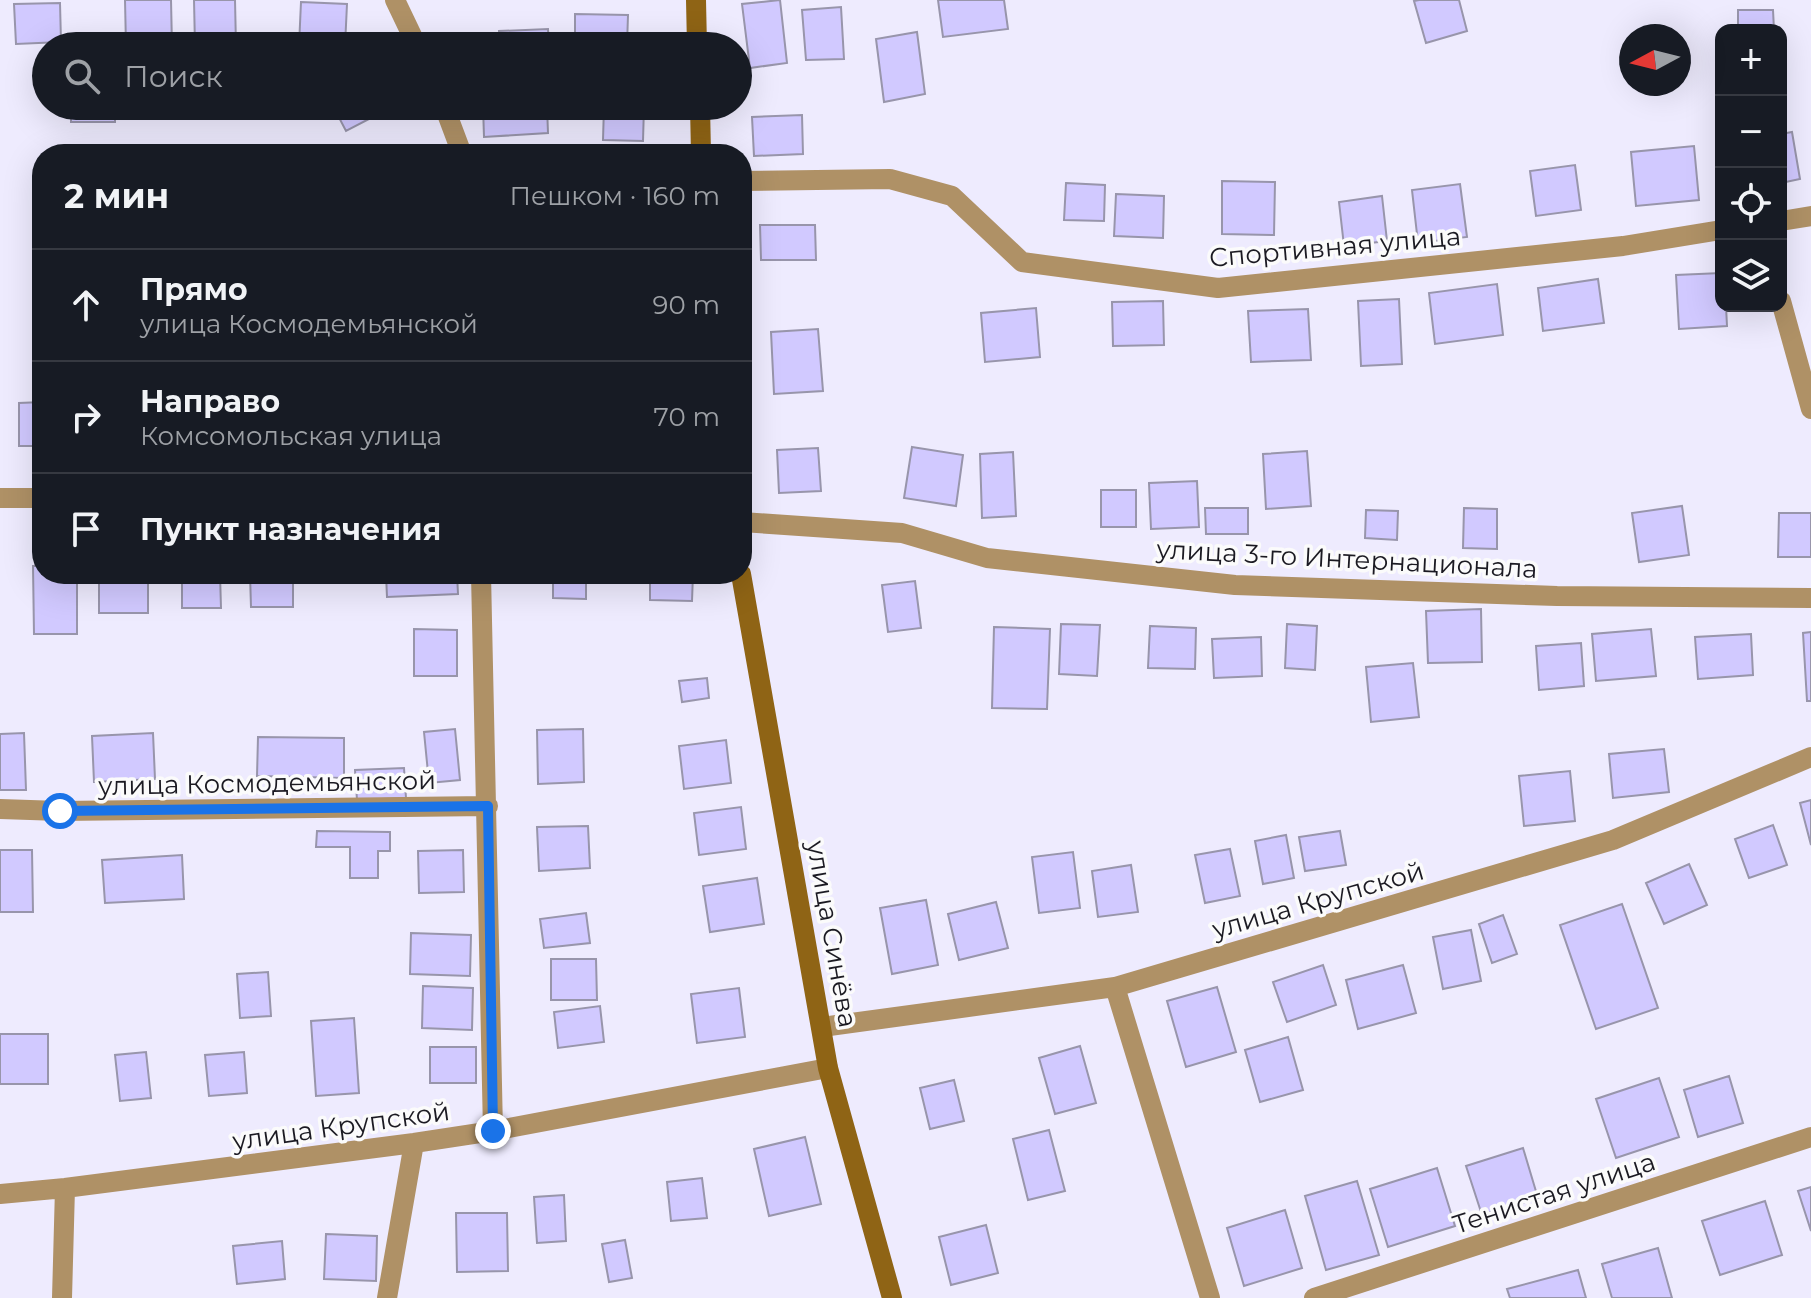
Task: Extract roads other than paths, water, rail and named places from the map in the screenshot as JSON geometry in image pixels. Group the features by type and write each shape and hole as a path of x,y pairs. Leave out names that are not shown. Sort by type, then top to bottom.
{"main road":[{"path":"696,0 697,32"},
{"path":"700,120 701,144"},
{"name":"улица Синёва","path":"743,584 828,1068 892,1298"}],"street":[{"path":"395,0 410,32"},
{"path":"449,120 458,144"},
{"name":"Спортивная улица","path":"752,181 890,179 952,196 1022,262 1218,288 1623,246 1715,231"},
{"path":"1787,220 1811,216"},
{"path":"1784,312 1811,409"},
{"path":"0,498 32,498"},
{"name":"улица 3-го Интернационала","path":"752,523 902,533 987,558 1235,585 1557,596 1811,598"},
{"path":"481,584 493,1131"},
{"name":"улица Крупской","path":"822,1027 1115,987 1613,840 1811,757"},
{"name":"улица Космодемьянской","path":"0,809 488,806"},
{"path":"1115,987 1210,1298"},
{"name":"улица Крупской","path":"0,1194 493,1131 828,1068"},
{"name":"Тенистая улица","path":"1314,1298 1811,1137"},
{"path":"387,1298 414,1143"},
{"path":"62,1298 65,1188"}]}
